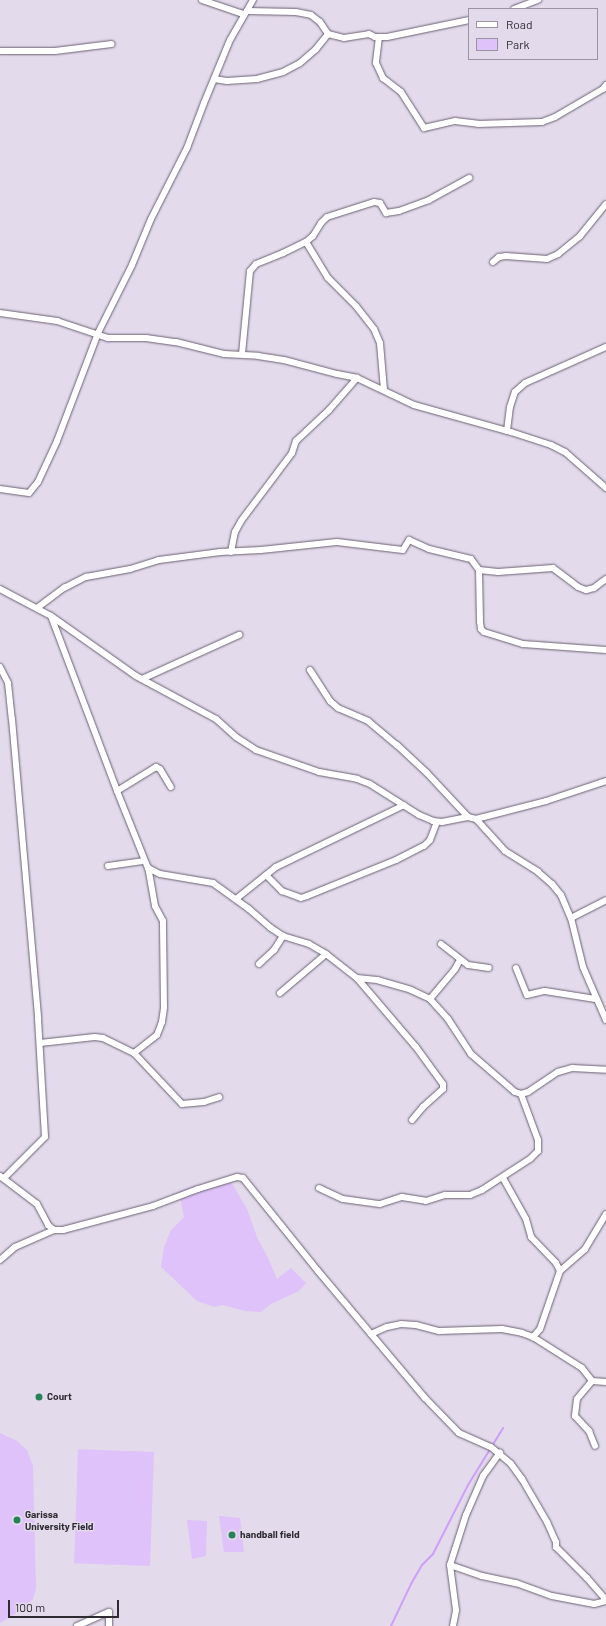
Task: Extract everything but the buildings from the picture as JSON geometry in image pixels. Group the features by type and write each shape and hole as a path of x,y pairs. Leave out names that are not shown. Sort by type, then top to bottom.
{"street":[{"path":"202,0 245,13 296,12 310,15 320,22 328,34 344,38 369,34 379,37 426,30 468,20"},
{"path":"0,489 26,494 33,491 35,488 57,440 98,333 132,265 151,219 187,148 230,40 253,0"},
{"path":"517,8 538,0"},
{"path":"214,79 227,81 257,79 283,72 300,63 316,49 328,34"},
{"path":"379,37 376,63 383,78 401,92 424,128 455,121 478,124 542,122 555,117 603,89 606,85"},
{"path":"0,51 55,52 112,44"},
{"path":"242,354 250,271 256,264 283,254 306,242 313,236 321,222 327,217 374,202 380,203 386,213 399,211 429,200 469,178"},
{"path":"493,262 506,256 547,259 558,254 580,236 606,204"},
{"path":"306,242 328,278 356,306 374,329 380,343 384,390"},
{"path":"0,313 57,321 98,333 108,338 146,338 176,342 224,354 242,354 284,360 358,378 414,405 551,445 565,452 606,488"},
{"path":"507,431 510,407 515,392 525,383 606,347"},
{"path":"231,552 235,532 241,521 292,453 296,441 329,410 358,378"},
{"path":"37,608 64,588 86,577 130,569 173,558 337,542 403,550 409,540 429,549 471,559 479,570 480,622 481,629 484,632 523,644 606,650"},
{"path":"479,570 498,572 553,568 578,587 586,590 594,588 606,579"},
{"path":"0,594 0,589 51,616 142,680 216,719 236,737 256,750 319,772 357,779 370,784 419,815 437,822 468,817 476,818 546,801 606,781"},
{"path":"51,616 143,861 148,868 155,906 163,921 164,1007 160,1030 157,1035 134,1053"},
{"path":"142,680 239,635"},
{"path":"0,667 8,684 12,719 40,1043 45,1137 2,1177 37,1204 48,1225 54,1230"},
{"path":"310,670 330,701 338,708 368,721 397,745 427,773 468,817"},
{"path":"117,791 156,767 160,769 171,787"},
{"path":"236,899 276,867 292,858 404,805"},
{"path":"476,818 505,850 552,884 561,895 572,918 583,967 595,999 606,1020"},
{"path":"266,875 282,891 301,898 396,860 424,846 430,840 437,822"},
{"path":"108,866 143,861"},
{"path":"148,868 160,874 213,883 283,936 299,940 326,954 357,978 416,1047 443,1084 443,1089 423,1107 412,1120"},
{"path":"572,918 606,900"},
{"path":"259,964 274,950 283,936"},
{"path":"441,944 468,965 489,968"},
{"path":"280,993 293,984 326,954"},
{"path":"430,999 455,969 460,960"},
{"path":"516,968 527,995 545,991 595,999"},
{"path":"357,978 377,980 430,999 448,1019 471,1054 515,1092 521,1094 558,1072 572,1068 606,1070"},
{"path":"40,1043 95,1037 103,1038 134,1053 182,1104 204,1102 219,1097"},
{"path":"319,1188 343,1199 380,1204 402,1197 426,1201 445,1196 470,1195 503,1178 530,1159 538,1151 538,1140 521,1094"},
{"path":"0,1260 15,1247 54,1230 63,1230 153,1206 198,1189 238,1177 244,1178 425,1398 459,1433 491,1447 500,1454 522,1479 547,1522 556,1542 556,1547 587,1578 606,1601 594,1604 552,1596 516,1583 482,1576 450,1565"},
{"path":"503,1178 526,1218 531,1237 556,1263 560,1271"},
{"path":"533,1337 540,1329 560,1271 586,1249 606,1214"},
{"path":"371,1334 387,1327 401,1324 416,1325 439,1331 502,1329 533,1337 582,1368 592,1381 606,1382"},
{"path":"592,1381 577,1398 575,1416 589,1431 595,1446"},
{"path":"453,1626 456,1610 450,1565 466,1515 483,1476 500,1454"},
{"path":"77,1626 109,1612 109,1626"}],"green space":[{"path":"228,1177 247,1209 257,1237 277,1279 291,1268 306,1283 299,1291 271,1304 261,1312 245,1311 223,1305 214,1307 197,1301 161,1267 164,1247 171,1230 184,1217 179,1191"},
{"name":"Garissa University Field","path":"0,1433 17,1441 27,1450 33,1466 36,1588 33,1599 18,1612 0,1623"},
{"path":"78,1449 154,1452 150,1566 74,1563"},
{"name":"handball field","path":"219,1516 240,1518 244,1552 224,1552"},
{"path":"187,1520 207,1521 206,1556 192,1559"}],"waterway":[{"path":"391,1626 411,1584 422,1565 433,1554 468,1485 503,1428"}],"place":[{"name":"Court","path":"39,1397"},
{"name":"Garissa University Field","path":"17,1520"},
{"name":"handball field","path":"232,1535"}]}
